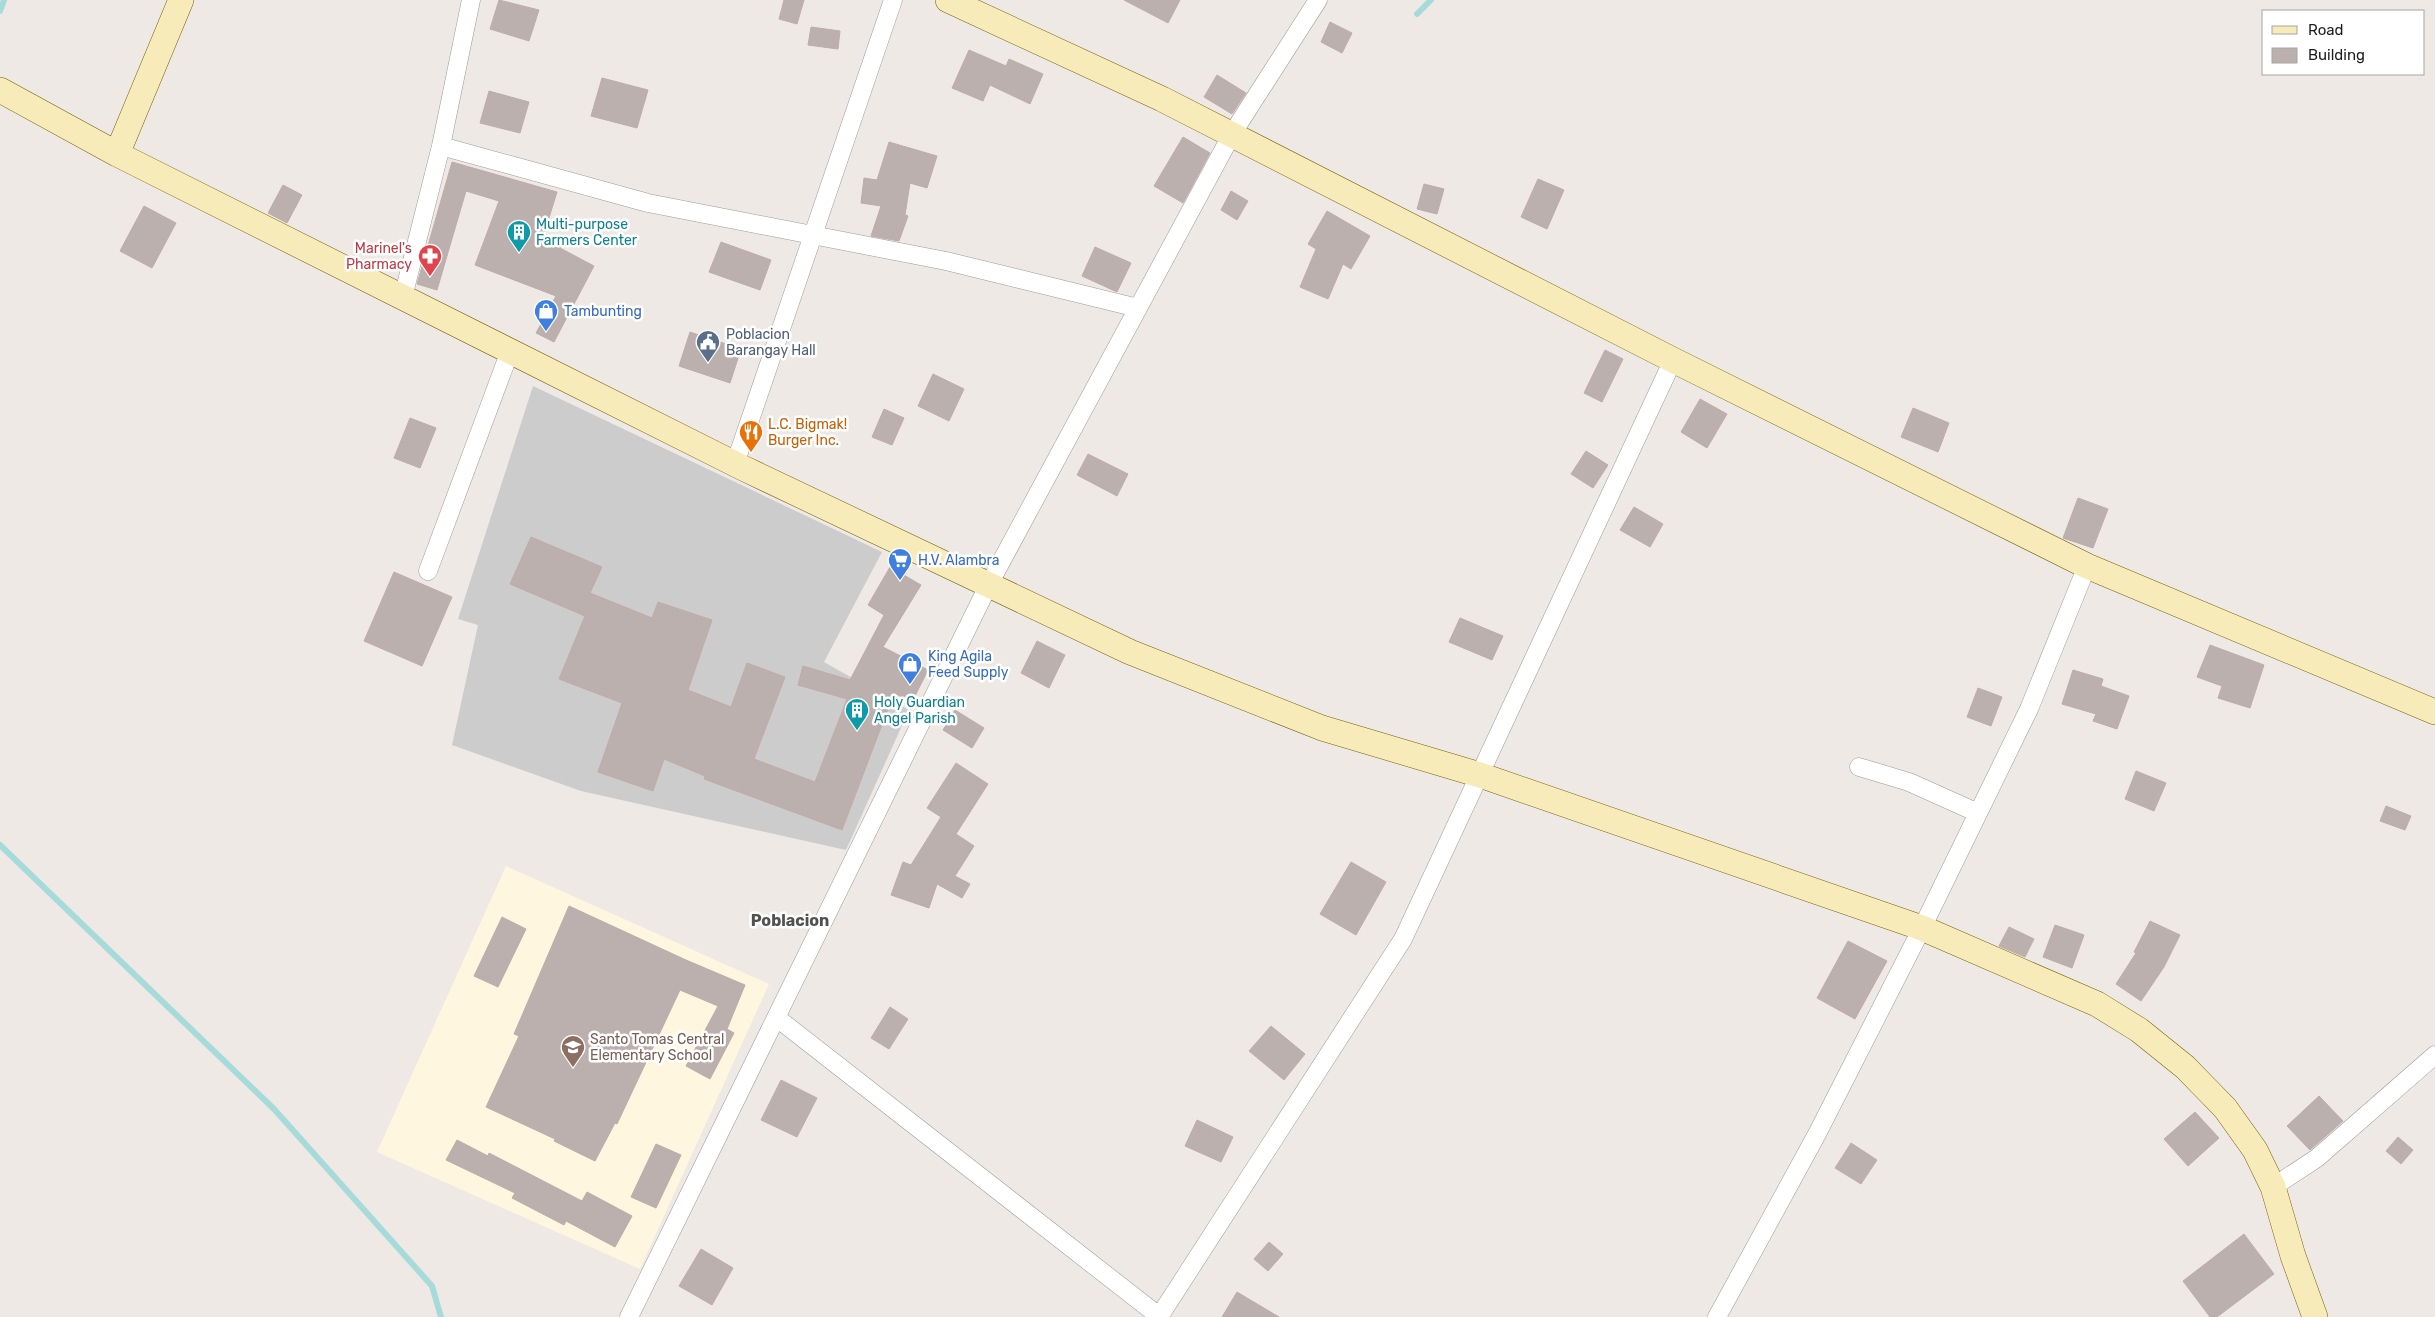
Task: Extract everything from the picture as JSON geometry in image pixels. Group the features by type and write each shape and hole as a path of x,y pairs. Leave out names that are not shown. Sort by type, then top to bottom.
{"street":[{"path":"116,154 181,0"},
{"path":"403,297 441,146 471,0"},
{"path":"735,464 893,0"},
{"path":"948,0 1162,99 1673,360 2087,566 2435,712"},
{"path":"629,1317 988,586 1232,134 1318,0"},
{"path":"6,93 116,154 735,464 1130,652 1322,728 1480,775 1922,928 2097,1004 2139,1030 2185,1067 2225,1108 2255,1150 2273,1187 2293,1256 2315,1317"},
{"path":"441,146 648,203 946,261 1138,308"},
{"path":"428,571 510,351"},
{"path":"777,1018 1159,1317 1403,939 1673,360"},
{"path":"1717,1317 1821,1125 1922,928 2029,710 2087,566"},
{"path":"1859,767 1908,782 1978,813"},
{"path":"2273,1187 2317,1158 2435,1055"}],"shaded area":[{"path":"533,386 882,552 824,662 909,710 846,850 581,791 452,745 478,625 458,619"},
{"name":"Santo Tomas Central Elementary School","path":"506,866 769,984 640,1269 377,1152"}],"building":[{"path":"499,0 539,10 529,41 490,29"},
{"path":"784,0 804,0 797,24 779,19"},
{"path":"1124,0 1180,0 1168,23"},
{"path":"1330,22 1352,33 1342,53 1321,42"},
{"path":"811,27 840,31 838,49 808,45"},
{"path":"969,50 1006,66 1009,59 1043,74 1030,104 990,85 983,101 952,88"},
{"path":"1217,75 1246,93 1232,114 1204,97"},
{"path":"602,78 648,90 637,128 591,116"},
{"path":"489,91 529,102 520,133 480,123"},
{"path":"1183,137 1210,153 1183,203 1154,186"},
{"path":"889,142 937,156 927,188 910,183 905,215 908,216 899,241 871,236 881,206 861,203 864,178 877,180"},
{"path":"452,162 557,192 544,234 563,241 560,248 594,266 554,342 536,333 556,296 475,265 499,201 466,191 437,290 417,284"},
{"path":"1538,179 1564,190 1547,229 1521,217"},
{"path":"1424,184 1444,189 1437,214 1417,209"},
{"path":"283,185 302,195 287,223 268,213"},
{"path":"1231,191 1248,201 1237,220 1221,210"},
{"path":"144,206 176,223 152,268 120,251"},
{"path":"1327,211 1370,236 1351,269 1343,264 1328,299 1300,287 1316,249 1308,244"},
{"path":"721,242 771,260 760,290 709,272"},
{"path":"1095,247 1131,263 1117,292 1082,276"},
{"path":"690,332 741,349 730,383 679,366"},
{"path":"1605,350 1623,359 1602,402 1584,393"},
{"path":"933,374 964,389 949,421 918,406"},
{"path":"1700,399 1727,414 1707,448 1681,432"},
{"path":"1913,408 1949,423 1938,452 1901,437"},
{"path":"884,409 904,418 892,445 872,437"},
{"path":"410,418 436,428 420,468 394,458"},
{"path":"1586,451 1608,465 1593,488 1571,474"},
{"path":"1088,454 1128,474 1117,496 1077,475"},
{"path":"2078,498 2108,509 2093,548 2063,538"},
{"path":"1634,507 1663,524 1650,547 1620,530"},
{"path":"531,537 602,567 590,593 652,618 658,602 712,620 688,690 731,707 747,663 785,677 754,759 815,782 847,699 798,685 803,666 850,680 884,615 868,605 890,567 921,585 883,647 928,670 912,702 894,693 842,830 704,779 705,776 664,759 653,791 598,772 622,703 559,679 585,616 510,584"},
{"path":"394,572 452,597 422,666 364,641"},
{"path":"1460,618 1503,636 1492,660 1449,642"},
{"path":"1037,641 1065,655 1049,688 1021,673"},
{"path":"2210,645 2264,665 2250,708 2218,698 2222,686 2197,677"},
{"path":"2073,670 2103,679 2101,686 2129,696 2117,729 2093,721 2096,714 2062,704"},
{"path":"1978,688 2002,697 1991,726 1967,717"},
{"path":"955,710 984,728 972,748 943,730"},
{"path":"956,763 988,784 956,834 974,846 955,876 970,884 962,898 937,884 929,908 891,895 903,862 911,865 941,817 927,808"},
{"path":"2136,771 2166,783 2154,811 2125,799"},
{"path":"2386,806 2411,816 2405,830 2380,821"},
{"path":"1351,862 1386,882 1356,935 1320,914"},
{"path":"569,906 745,985 727,1029 734,1033 710,1079 686,1066 718,1006 680,990 617,1124 615,1123 595,1161 554,1141 555,1139 486,1107 519,1036 514,1034"},
{"path":"502,917 526,929 498,987 474,976"},
{"path":"2150,921 2180,935 2164,967 2141,1001 2116,984 2136,953 2134,952"},
{"path":"2055,925 2084,935 2072,968 2043,957"},
{"path":"2009,927 2034,939 2025,957 1999,946"},
{"path":"1848,941 1887,961 1855,1019 1817,998"},
{"path":"890,1007 908,1019 889,1049 871,1038"},
{"path":"1271,1026 1305,1054 1284,1080 1249,1051"},
{"path":"781,1080 817,1098 797,1137 761,1120"},
{"path":"2319,1096 2343,1121 2310,1150 2287,1126"},
{"path":"2195,1112 2219,1138 2188,1166 2164,1139"},
{"path":"1197,1120 1233,1137 1221,1162 1185,1146"},
{"path":"2398,1137 2413,1150 2401,1164 2386,1151"},
{"path":"457,1140 488,1156 489,1153 582,1201 587,1192 632,1216 615,1247 566,1221 564,1225 512,1198 515,1193 446,1160"},
{"path":"1851,1143 1877,1160 1861,1184 1835,1168"},
{"path":"656,1144 681,1155 656,1208 631,1197"},
{"path":"2244,1234 2274,1274 2217,1317 2210,1317 2183,1281"},
{"path":"1269,1242 1283,1254 1268,1271 1254,1259"},
{"path":"701,1249 733,1268 712,1305 679,1286"},
{"path":"1237,1292 1279,1317 1222,1317"}],"waterway":[{"path":"0,11 4,0"},
{"path":"1417,14 1431,0"},
{"path":"0,845 274,1109 432,1286 441,1317"}],"place":[{"name":"Multi-purpose Farmers Center","path":"519,253"},
{"name":"Marinel's Pharmacy","path":"430,277"},
{"name":"Tambunting","path":"546,332"},
{"name":"Poblacion Barangay Hall","path":"708,363"},
{"name":"L.C. Bigmak! Burger Inc.","path":"751,453"},
{"name":"H.V. Alambra","path":"900,581"},
{"name":"King Agila Feed Supply","path":"910,685"},
{"name":"Holy Guardian Angel Parish","path":"857,731"},
{"name":"Santo Tomas Central Elementary School","path":"573,1068"}],"district":[{"name":"Poblacion","path":"790,920"}]}
